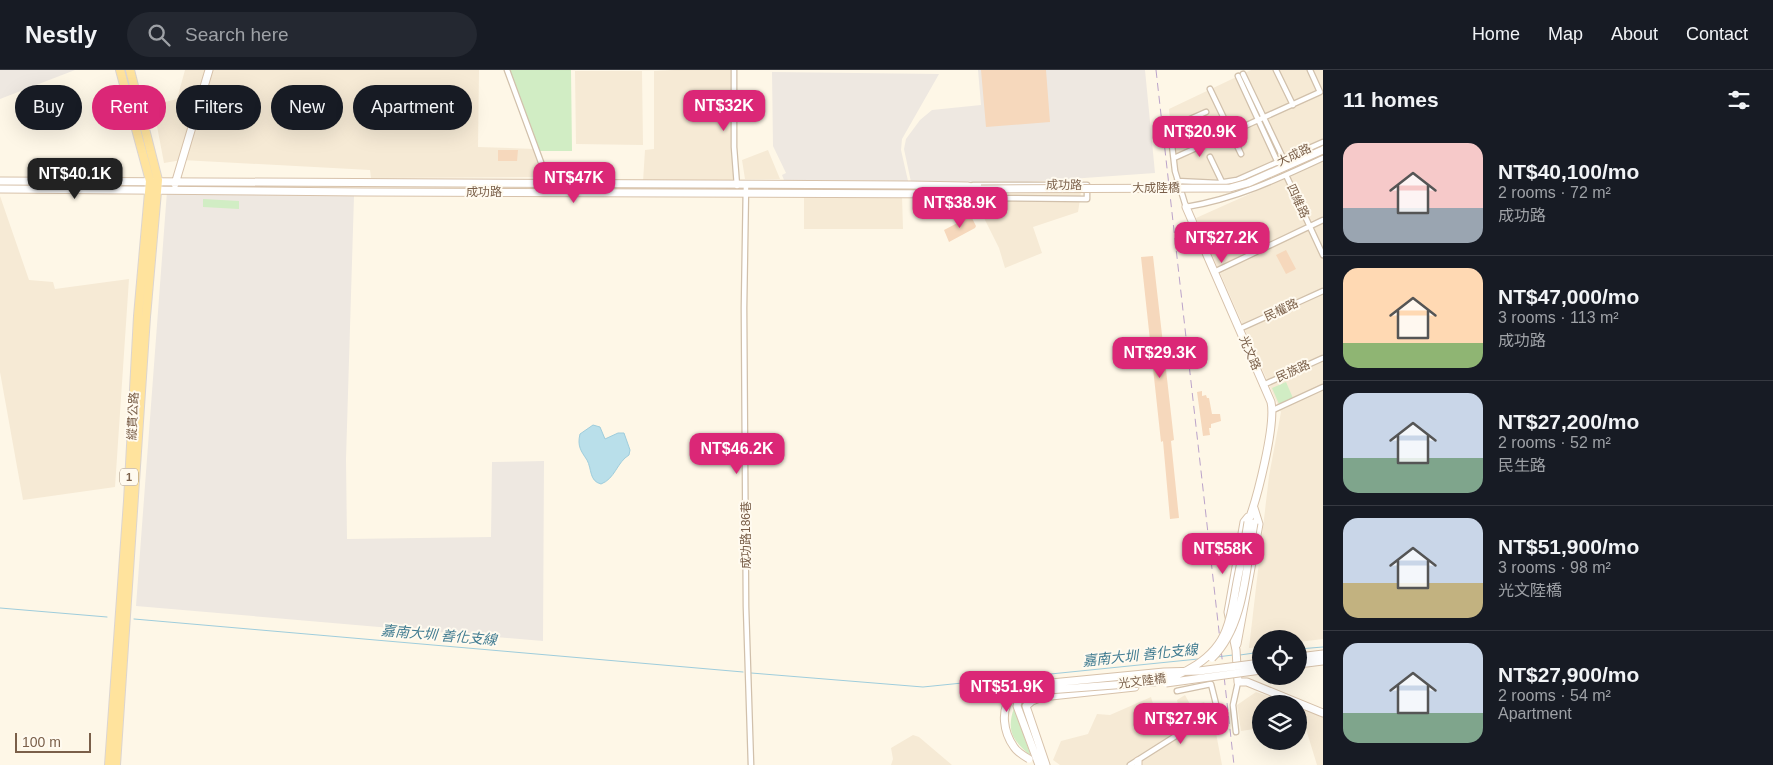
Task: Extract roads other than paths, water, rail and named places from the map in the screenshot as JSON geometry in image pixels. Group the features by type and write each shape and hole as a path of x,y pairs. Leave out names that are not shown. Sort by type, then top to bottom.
{"main road":[{"name":"縱貫公路","path":"120,70 154,180"},
{"name":"縱貫公路","path":"109,765 128,501 138,316 154,180 130,70"},
{"path":"175,190 175,180 209,70"},
{"name":"大成陸橋","path":"981,189 1224,189 1248,183 1323,150"},
{"name":"成功路","path":"0,181 175,180 746,184 967,186 981,189"},
{"name":"成功路","path":"0,189 967,194 977,193 981,189"},
{"name":"縱貫公路","path":"116,765 153,190"},
{"name":"光文路","path":"1186,207 1273,410"},
{"path":"1251,522 1273,410"},
{"path":"1254,507 1259,524 1239,626 1236,650 1238,682 1247,682 1323,713"},
{"path":"1236,650 1228,612 1244,522 1254,507"},
{"name":"光文陸橋","path":"1046,765 1026,706 1032,701 1042,697 1163,683 1184,676 1208,662 1225,643 1237,614 1251,522"},
{"name":"光文陸橋","path":"1037,765 1017,706 1019,699 1032,692 1154,682 1171,678 1201,662 1211,653 1225,633 1231,617 1251,522"},
{"path":"1231,627 1239,626"},
{"path":"1307,656 1323,654"},
{"path":"1307,663 1323,661"},
{"path":"1037,765 1014,748 1005,725 1005,709 1012,697 1024,688 1041,684 1164,672 1199,671 1252,664"},
{"path":"1163,683 1252,671"}],"street":[{"path":"506,70 549,184 550,193"},
{"path":"734,70 736,194"},
{"path":"1276,70 1292,105"},
{"path":"1174,158 1231,134 1320,92 1310,70"},
{"path":"1243,74 1284,160"},
{"path":"1238,76 1278,163"},
{"path":"1210,88 1241,154"},
{"path":"1186,207 1178,181 1170,128 1206,112"},
{"name":"大成路","path":"1178,181 1222,182 1240,179 1323,142"},
{"path":"1210,157 1222,182"},
{"name":"大成路","path":"1186,207 1231,198 1323,158"},
{"name":"四維路","path":"1286,175 1323,255"},
{"name":"成功路186巷","path":"746,184 744,308 746,646 751,765"},
{"name":"成功路","path":"967,186 1087,185 1087,199 983,198 967,194"},
{"path":"1214,272 1323,220"},
{"name":"民權路","path":"1239,329 1323,290"},
{"name":"民族路","path":"1263,385 1323,358"},
{"path":"1273,410 1323,386"},
{"path":"1236,732 1233,705 1238,682"},
{"path":"1130,765 1138,763 1212,713 1216,704 1211,684 1177,691"}],"water":[{"path":"593,425 600,427 605,439 618,433 624,433 630,450 629,455 610,478 601,484 594,480 589,463 579,445 580,434"}],"waterway":[{"name":"嘉南大圳 善化支線","path":"0,608 107,617"},
{"name":"嘉南大圳 善化支線","path":"134,619 743,672"},
{"name":"嘉南大圳 善化支線","path":"1307,648 1323,647"},
{"name":"嘉南大圳 善化支線","path":"1240,655 1252,653"},
{"name":"嘉南大圳 善化支線","path":"1217,657 1233,655"},
{"name":"嘉南大圳 善化支線","path":"751,673 923,687 1198,659"}],"railway":[{"path":"1156,70 1234,765"}]}
